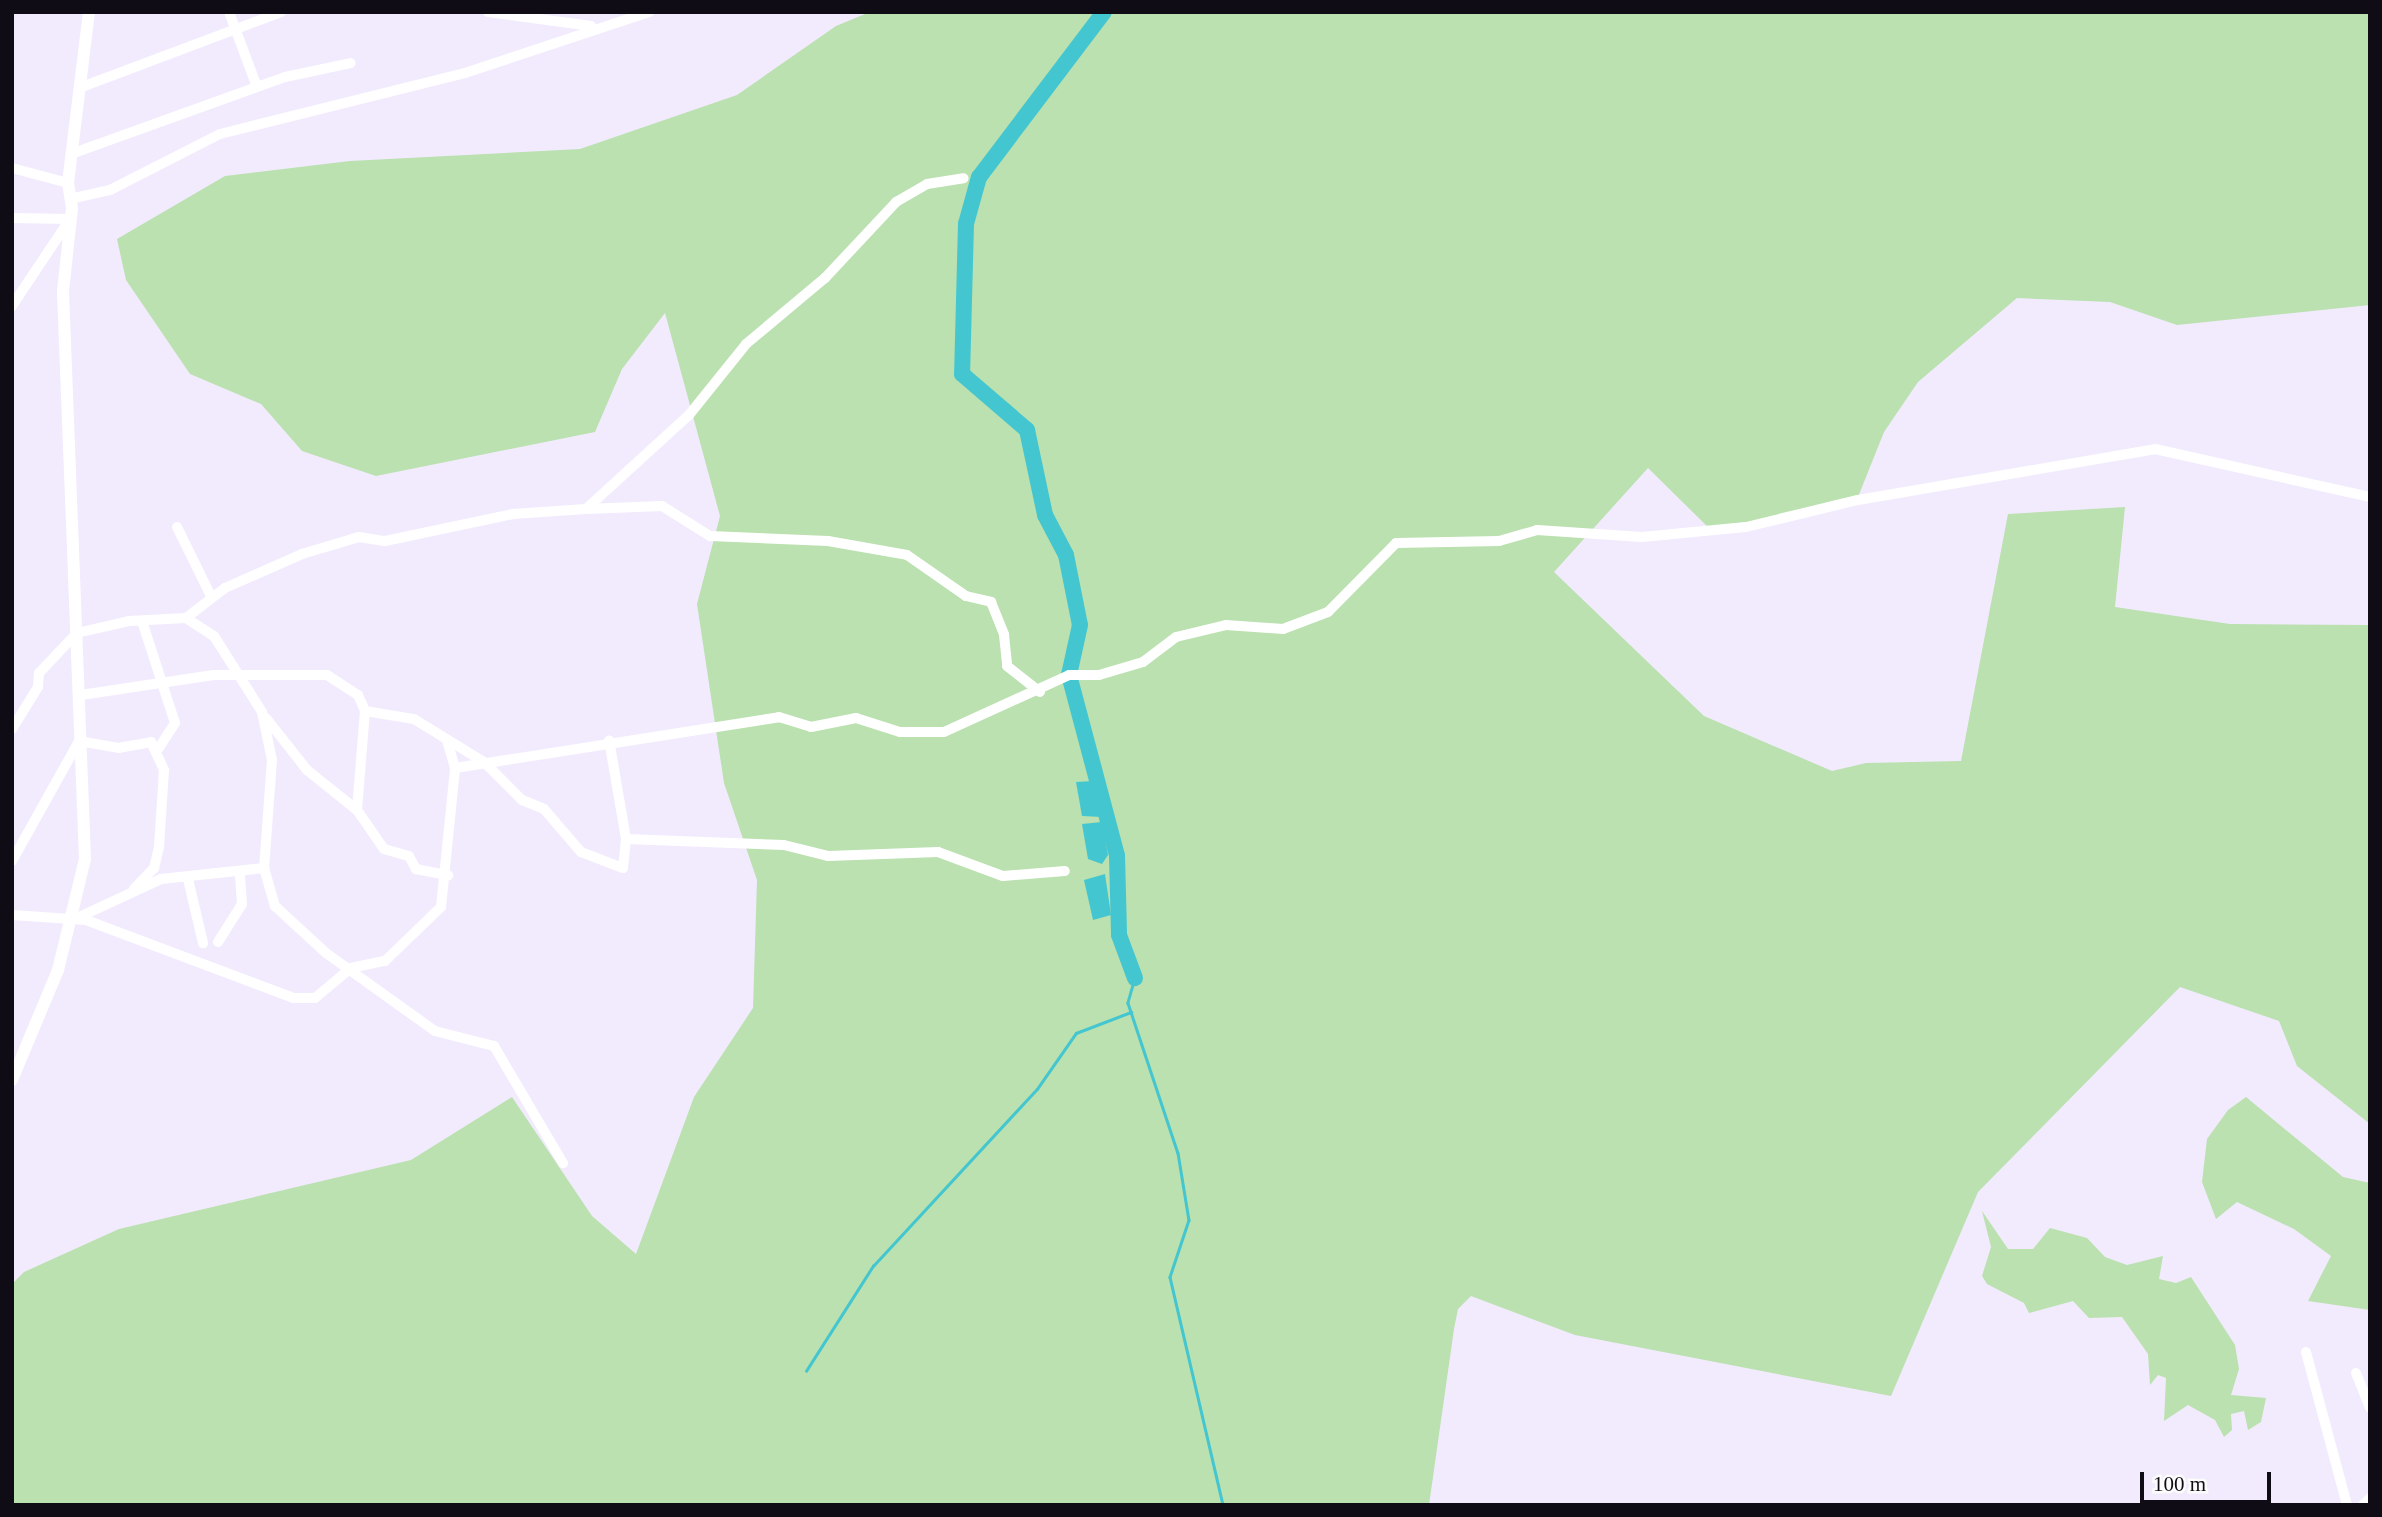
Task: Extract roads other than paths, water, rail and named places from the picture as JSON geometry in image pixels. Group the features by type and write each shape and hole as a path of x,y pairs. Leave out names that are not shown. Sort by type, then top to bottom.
{"street":[{"path":"12,1080 58,970 85,859 79,741 82,695 68,533 63,290 71,219 68,183 89,12"},
{"path":"229,12 257,88"},
{"path":"79,88 236,33 281,12"},
{"path":"488,12 583,27 634,17"},
{"path":"70,199 110,190 220,134 465,73 649,12"},
{"path":"71,154 257,88 351,63"},
{"path":"12,168 68,183"},
{"path":"586,509 689,415 746,344 825,278 896,202 927,184 964,178"},
{"path":"12,218 71,219"},
{"path":"12,306 71,219"},
{"path":"456,768 609,740 670,737 779,717 811,727 856,718 900,733 944,732 1040,692 1069,675 1099,675 1143,662 1193,631 1226,625 1283,629 1328,612 1396,543 1499,541 1537,530 1642,537 1746,527 1858,500 1917,495 2155,449 2370,496"},
{"path":"12,729 38,687 39,673 77,633 142,621 186,618 211,596 302,554 359,537 385,541 513,514 662,506 710,536 828,541 907,555 966,596 991,602 1007,666 1040,692"},
{"path":"177,527 211,596"},
{"path":"186,618 228,649 240,677 262,712 307,770 357,810 384,849 409,856 416,869 448,875"},
{"path":"134,889 154,868 159,848 159,748 175,723 142,621"},
{"path":"82,695 162,682 327,674 358,695 365,710 357,810"},
{"path":"365,710 414,719 484,762 522,800 544,809 581,852 623,868 626,839 609,740"},
{"path":"262,712 272,760 264,868 275,906 435,1031 494,1046 563,1163"},
{"path":"12,915 70,920 150,942 293,998 315,998 351,968 385,961 427,923 445,898 456,768 447,740"},
{"path":"79,741 118,748 151,742 159,748"},
{"path":"12,860 79,741"},
{"path":"626,839 784,845 828,856 938,852 1003,876 1065,871"},
{"path":"70,920 161,879 188,880 264,868"},
{"path":"218,942 242,904 240,872"},
{"path":"188,880 203,943"},
{"path":"2306,1352 2347,1505"},
{"path":"2356,1373 2370,1407"},
{"path":"2362,1505 2370,1498"}],"water":[{"path":"1094,781 1102,817 1082,816 1076,782"},
{"path":"1102,822 1108,855 1102,864 1088,859 1082,824"},
{"path":"1105,874 1111,915 1093,920 1084,880"}],"waterway":[{"path":"1104,12 979,177 966,224 962,374 1027,430 1045,515 1066,555 1080,625 1069,675 1117,856 1119,935 1135,978"},
{"path":"1135,978 1128,1003 1178,1153 1189,1220 1170,1277 1223,1505"},
{"path":"806,1371 873,1266 1037,1089 1076,1033 1131,1012"}]}
